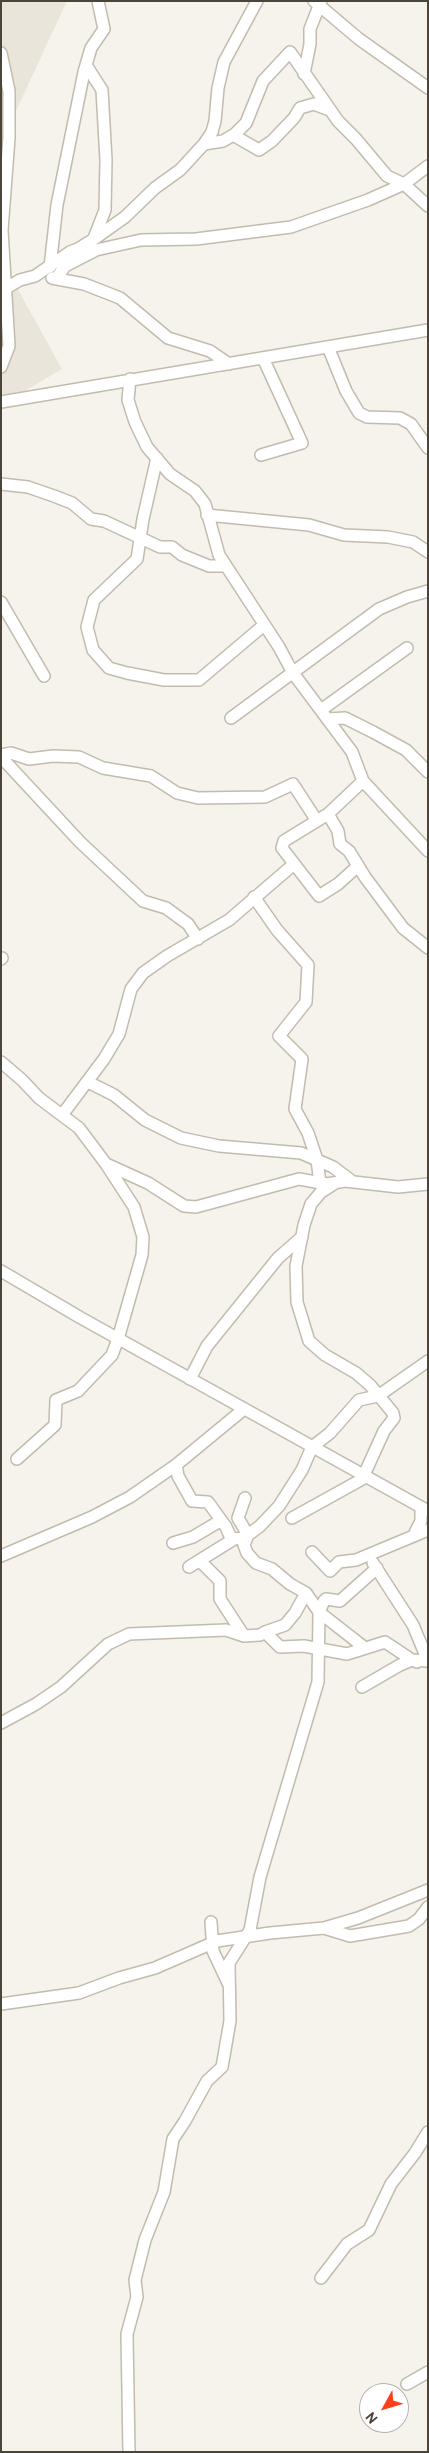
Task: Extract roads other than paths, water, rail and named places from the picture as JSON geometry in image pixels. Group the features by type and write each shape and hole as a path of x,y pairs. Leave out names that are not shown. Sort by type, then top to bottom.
{"street":[{"path":"50,267 57,205 86,65 91,48 104,29 98,1"},
{"path":"2,289 20,280 37,275 62,257 94,240 130,212 155,188 180,170 204,144 212,132 215,121 218,88 224,62 257,1"},
{"path":"304,74 310,44 310,29 315,20 318,3"},
{"path":"318,3 359,39 428,88"},
{"path":"204,144 223,141 246,123 266,75 290,52 328,109 387,176 404,184 428,206"},
{"path":"1,53 9,91 10,138 2,230 2,289 9,346 1,367"},
{"path":"86,65 102,90 106,160 105,210 94,240"},
{"path":"233,135 259,150 272,141 294,118 300,108 314,104 328,109"},
{"path":"56,279 65,266 96,250 141,240 196,239 291,227 368,200 404,184 428,166"},
{"path":"37,275 84,284 120,298 168,338 210,351 229,364"},
{"path":"1,402 130,378 229,364 428,330"},
{"path":"328,347 346,391 359,413 367,417 400,418 411,424 428,448"},
{"path":"261,455 302,443 263,358"},
{"path":"130,378 128,400 135,422 147,447 170,474 195,490 205,504 219,555 293,673 352,752 363,780 428,851"},
{"path":"157,458 143,520 137,559 94,600 87,627 93,650 109,668 164,680 199,680 264,625"},
{"path":"1,484 28,488 72,503 91,519 104,521 160,547 172,547 182,554 209,566 225,566"},
{"path":"207,515 309,525 344,535 388,537 414,542 426,547"},
{"path":"230,718 379,609 406,597 428,591"},
{"path":"1,602 44,676"},
{"path":"324,714 407,648"},
{"path":"324,714 345,718 406,750 428,772"},
{"path":"198,939 188,924 166,908 143,901 80,842 1,756 11,753 29,758 53,756 79,757 103,768 151,776 177,793 198,798 265,797 293,784 317,821"},
{"path":"358,866 338,884 320,896 282,848 284,841 328,814 363,780"},
{"path":"328,814 338,831 340,844 403,928 428,948"},
{"path":"62,1115 88,1082 119,1034 131,989 143,973 229,920 294,864"},
{"path":"254,897 277,930 308,965 306,1002 280,1036 302,1059 295,1109 308,1133 317,1160 320,1183"},
{"path":"1,1062 39,1098 79,1128 106,1164 134,1207 143,1237 142,1255 112,1355 78,1391 56,1400 55,1425 17,1459"},
{"path":"88,1082 114,1095 145,1120 181,1138 219,1146 301,1153 333,1167 353,1182"},
{"path":"106,1164 148,1183 184,1206 196,1207 299,1179 320,1183 353,1182 398,1187 428,1184"},
{"path":"292,1518 365,1476 384,1431 394,1418 380,1395 356,1373 325,1355 309,1341 297,1302 295,1285 296,1266 311,1204 321,1192 336,1183"},
{"path":"190,1379 207,1346 278,1258 302,1237"},
{"path":"4,1276 424,1509 422,1521 414,1535"},
{"path":"365,1648 319,1612 306,1593 290,1584 272,1569 256,1563 244,1545 248,1535 279,1506 302,1470 312,1447 330,1433 359,1400 380,1395 428,1361"},
{"path":"1,1556 92,1517 130,1497 176,1466 244,1409"},
{"path":"176,1466 178,1476 192,1501 208,1502 226,1527 230,1536 234,1539"},
{"path":"245,1498 238,1518 248,1535"},
{"path":"173,1543 193,1537 220,1521"},
{"path":"312,1552 330,1571 340,1562 356,1560 428,1530"},
{"path":"189,1567 234,1539 248,1535"},
{"path":"362,1687 412,1660 428,1661 413,1624 368,1555"},
{"path":"200,1561 220,1581 220,1600 244,1636"},
{"path":"130,2452 127,2334 138,2296 135,2280 145,2240 164,2192 172,2139 185,2121 207,2080 222,2067 230,2021 229,1963 250,1930 256,1906 260,1876 318,1682 319,1612 326,1599 340,1601 377,1568"},
{"path":"1,1723 36,1704 61,1687 108,1644 129,1634 226,1630 244,1636 260,1635 284,1625 295,1613 306,1593"},
{"path":"265,1632 280,1647 304,1646 347,1654 385,1642 412,1660 428,1667"},
{"path":"1,2004 79,1993 119,1978 155,1968 212,1943 246,1936 324,1928 358,1918 428,1890"},
{"path":"324,1928 350,1936 409,1926 419,1919 428,1908"},
{"path":"210,1922 213,1951 228,1984"},
{"path":"320,2278 347,2244 369,2230 391,2184 415,2153 428,2132"},
{"path":"409,2383 428,2372"}]}
